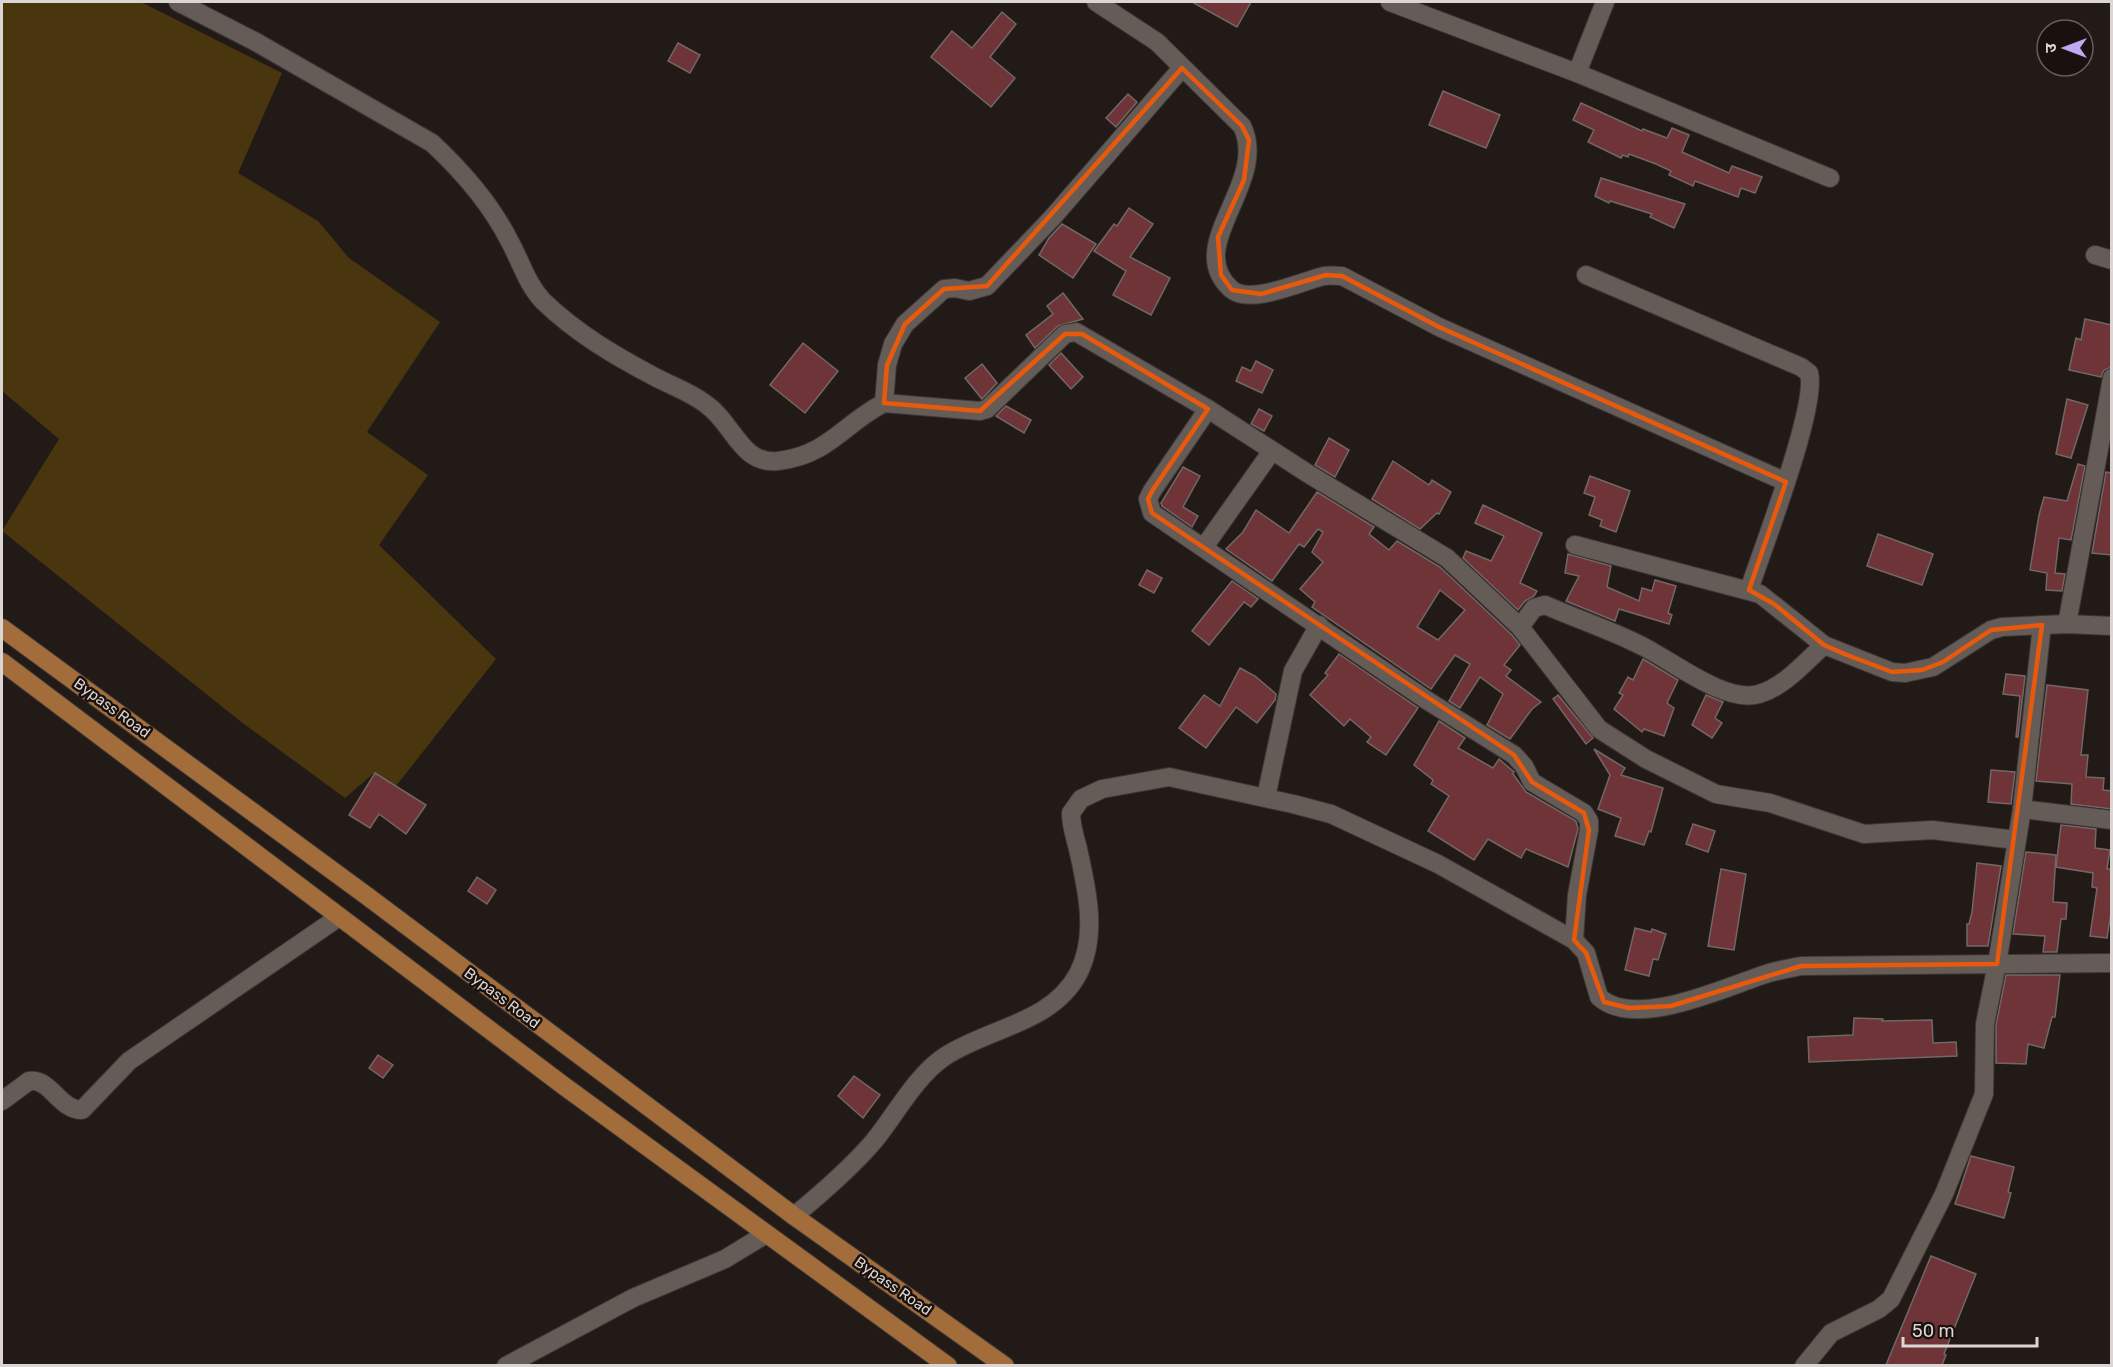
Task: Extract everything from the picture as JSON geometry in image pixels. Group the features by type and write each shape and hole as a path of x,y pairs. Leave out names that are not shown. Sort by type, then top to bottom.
{"main road":[{"name":"Bypass Road","path":"2,628 274,827 794,1216 1005,1365"},
{"name":"Bypass Road","path":"2,662 339,917 766,1234 948,1365"}],"street":[{"path":"178,2 256,42 432,143 456,166 488,206 510,241 526,278 543,300 604,350 706,404 723,420 746,452 756,458 779,461 817,450 831,443 884,403 902,402 980,411 987,409 1065,334 1070,332 1082,334 1208,409 1447,558 1520,627 1599,729 1646,759 1716,794 1770,803 1864,834 1932,830 2016,840"},
{"path":"1096,2 1157,42 1242,126 1249,140 1249,157 1244,180 1218,237 1217,255 1221,275 1232,290 1245,295 1261,294 1326,275 1342,276 1439,327 1786,482"},
{"path":"1390,2 1577,73 1830,178"},
{"path":"1577,73 1605,2"},
{"path":"884,403 887,366 893,344 905,324 944,289 955,288 969,291 987,286 1052,218 1182,68"},
{"path":"1587,275 1801,367 1809,373 1810,393 1786,482 1749,590"},
{"path":"2067,624 2112,378"},
{"path":"1208,409 1148,500 1152,513 1428,701 1514,755 1524,766 1532,782 1584,813 1589,821 1589,830 1577,895 1574,940"},
{"path":"1204,547 1272,451"},
{"path":"1575,545 1749,590 1767,599 1824,645 1879,668 1905,673 1943,662 1991,630 2067,624 2112,626"},
{"path":"1520,627 1534,608 1545,605 1642,646 1689,674 1743,695 1757,695 1776,687 1824,645"},
{"path":"1266,797 1293,671 1319,625"},
{"path":"1804,1365 1831,1333 1879,1310 1892,1299 1944,1194 1984,1094 1985,1024 2022,809 2042,625"},
{"path":"794,1216 829,1187 873,1141 912,1090 941,1059 964,1044 1034,1016 1062,996 1078,974 1087,946 1090,902 1071,822 1071,813 1081,799 1102,789 1169,777 1266,797 1331,814 1438,864 1574,940 1587,953 1599,997 1611,1005 1629,1008 1671,1006 1770,972 1801,966 2112,963"},
{"path":"2022,809 2112,820"},
{"path":"2,1101 28,1081 34,1080 42,1083 64,1104 82,1110 129,1060 339,917"},
{"path":"506,1365 633,1298 725,1259 766,1234"}],"highlighted area":[{"path":"1182,68 1242,126 1249,140 1244,180 1218,237 1221,275 1232,290 1261,294 1326,275 1342,276 1439,327 1786,482 1749,590 1774,604 1824,645 1847,655 1892,672 1922,670 1943,662 1991,630 2042,625 1997,964 1801,966 1671,1006 1629,1008 1604,1002 1586,953 1574,940 1589,830 1584,813 1532,782 1514,755 1152,513 1148,499 1152,491 1208,409 1082,334 1065,334 980,411 884,403 887,365 905,324 944,289 987,286"}],"shaded area":[{"path":"2,2 141,2 282,73 238,173 318,221 349,258 440,322 367,432 428,475 379,545 496,659 396,786 374,773 345,798 240,721 2,531 59,439 2,391"}],"building":[{"path":"1192,2 1251,2 1237,27"},
{"path":"1002,12 1016,24 990,57 1015,78 991,107 931,57 952,31 972,48"},
{"path":"678,43 700,55 690,73 668,61"},
{"path":"1443,91 1500,115 1486,148 1429,125"},
{"path":"1128,94 1137,102 1116,127 1106,118"},
{"path":"1581,103 1642,131 1643,129 1667,138 1672,128 1689,135 1682,152 1729,173 1732,166 1762,177 1755,193 1741,188 1738,197 1695,181 1693,186 1669,175 1671,171 1656,164 1629,154 1628,157 1623,155 1621,158 1588,142 1594,130 1573,120"},
{"path":"1601,178 1685,204 1674,228 1650,217 1652,214 1610,201 1609,203 1595,196"},
{"path":"1129,208 1153,224 1130,257 1170,278 1151,315 1113,295 1126,271 1094,251 1114,224 1117,226"},
{"path":"1062,224 1096,244 1073,278 1039,255 1049,238"},
{"path":"1063,293 1083,319 1058,326 1035,348 1026,335 1053,314 1047,306"},
{"path":"2085,319 2112,325 2112,367 2104,370 2101,377 2069,370 2076,338 2081,340"},
{"path":"803,343 838,371 805,413 770,385"},
{"path":"1061,353 1083,377 1071,389 1049,365"},
{"path":"1256,361 1273,370 1262,393 1236,381 1242,367 1251,371"},
{"path":"982,364 997,383 982,399 965,378"},
{"path":"2067,399 2088,405 2071,458 2056,454"},
{"path":"1006,406 1031,420 1024,433 996,416"},
{"path":"1259,409 1272,416 1264,431 1251,424"},
{"path":"1329,438 1349,450 1335,477 1315,465"},
{"path":"1393,461 1429,485 1432,480 1451,492 1439,514 1437,513 1420,529 1372,499"},
{"path":"2078,464 2085,466 2071,540 2059,538 2055,573 2065,574 2062,591 2046,590 2047,573 2030,570 2039,515 2044,497 2067,501"},
{"path":"1183,467 1200,476 1183,507 1198,516 1192,527 1161,503"},
{"path":"2106,472 2112,473 2112,555 2092,553"},
{"path":"1590,476 1630,491 1616,532 1600,526 1602,520 1589,515 1595,497 1584,493"},
{"path":"1317,492 1374,527 1369,534 1389,550 1397,541 1440,567 1520,645 1504,665 1511,670 1506,676 1541,702 1532,709 1510,739 1487,725 1503,694 1480,677 1460,708 1449,701 1470,664 1455,655 1431,689 1312,607 1315,602 1300,589 1323,562 1312,552 1323,532 1318,529 1304,547 1299,544 1272,581 1226,549 1243,532 1256,510 1289,533","holes":["1440,590 1465,610 1438,640 1417,627"]},
{"path":"1483,505 1542,533 1520,583 1537,591 1518,610 1463,558 1466,551 1491,561 1504,536 1475,523"},
{"path":"1878,534 1933,554 1922,585 1867,566"},
{"path":"1568,554 1611,566 1607,587 1639,601 1642,588 1652,591 1655,580 1676,586 1668,613 1672,615 1669,624 1619,609 1615,621 1566,601 1579,576 1565,573"},
{"path":"1147,570 1162,578 1154,593 1139,585"},
{"path":"1232,581 1258,599 1251,607 1244,602 1209,645 1192,631"},
{"path":"1339,654 1418,708 1386,755 1367,742 1371,737 1350,719 1344,726 1310,695 1328,675 1325,673"},
{"path":"1643,659 1678,680 1667,703 1674,708 1664,736 1644,729 1642,732 1614,709 1623,695 1619,693 1628,677 1633,680"},
{"path":"1240,668 1255,676 1276,694 1275,700 1257,723 1236,707 1206,748 1179,728 1204,695 1220,706"},
{"path":"2006,674 2025,676 2018,737 2016,737 2020,696 2003,694"},
{"path":"2047,685 2088,690 2081,755 2088,755 2086,777 2104,778 2103,790 2112,791 2112,809 2071,804 2072,784 2036,781"},
{"path":"1558,695 1593,738 1586,744 1553,699"},
{"path":"1706,695 1723,702 1715,718 1722,723 1712,738 1692,725"},
{"path":"1439,721 1465,738 1458,748 1493,768 1499,759 1514,772 1513,774 1526,792 1576,821 1578,829 1568,867 1526,849 1521,858 1488,839 1474,860 1428,831 1449,796 1431,784 1433,780 1414,765"},
{"path":"1594,749 1625,768 1621,775 1663,788 1651,832 1649,831 1644,845 1615,836 1621,818 1598,809 1610,775"},
{"path":"1991,770 2015,772 2011,804 1988,802"},
{"path":"375,773 426,805 406,834 379,814 370,828 349,815"},
{"path":"1693,824 1715,831 1708,852 1686,844"},
{"path":"2061,825 2096,829 2095,848 2110,850 2107,869 2112,869 2112,906 2107,938 2090,936 2097,888 2092,887 2093,873 2056,867"},
{"path":"2026,852 2056,855 2053,902 2067,903 2066,919 2061,919 2057,952 2043,952 2045,936 2013,934"},
{"path":"1977,863 2001,866 1988,946 1967,946 1967,924 1969,924 1972,912"},
{"path":"1721,869 1746,874 1734,950 1708,946"},
{"path":"477,877 496,890 487,904 468,891"},
{"path":"1635,928 1651,932 1652,929 1666,934 1658,960 1653,959 1649,976 1625,970"},
{"path":"2006,975 2060,975 2055,1017 2052,1017 2044,1048 2028,1044 2026,1064 1996,1063 1996,1025"},
{"path":"1854,1018 1883,1019 1882,1021 1932,1020 1933,1043 1956,1042 1957,1056 1809,1062 1808,1037 1853,1035"},
{"path":"378,1055 393,1065 383,1078 369,1068"},
{"path":"854,1076 880,1095 863,1118 838,1096"},
{"path":"1971,1156 2014,1167 2008,1192 2011,1193 2004,1218 1955,1204"},
{"path":"1931,1256 1976,1274 1944,1354 1946,1355 1942,1365 1886,1365"}]}
